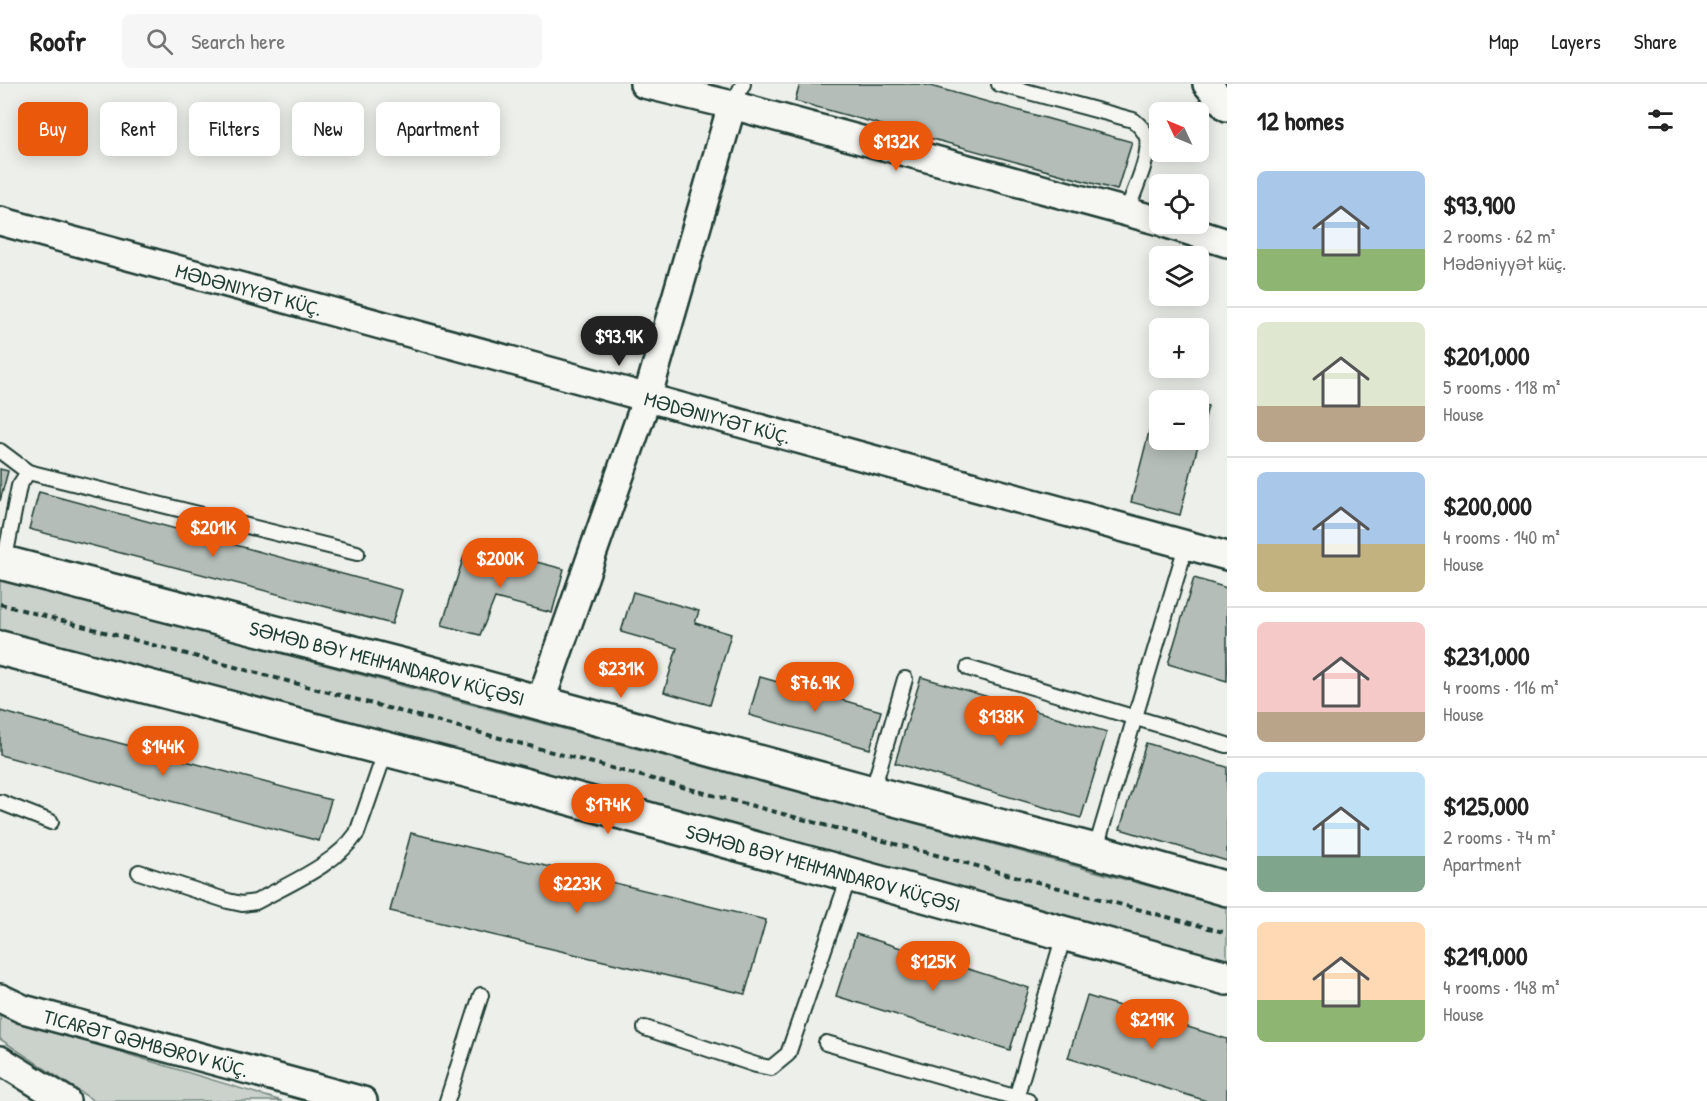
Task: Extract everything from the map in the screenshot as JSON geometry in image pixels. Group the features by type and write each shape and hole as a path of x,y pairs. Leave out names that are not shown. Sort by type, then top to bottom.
{"main road":[{"name":"SƏMƏD BƏY MEHMANDAROV KÜÇƏSI","path":"2,562 408,667 1095,851 1227,889"},
{"name":"SƏMƏD BƏY MEHMANDAROV KÜÇƏSI","path":"0,648 850,874 1227,978"}],"street":[{"path":"644,84 737,95 1149,218"},
{"path":"1207,84 1227,107"},
{"path":"540,703 647,398 737,95"},
{"name":"MƏDƏNIYYƏT KÜÇ.","path":"0,221 1227,556"},
{"path":"1199,234 1227,243"},
{"name":"TICARƏT QƏMBƏROV KÜÇ.","path":"0,998 23,1009 363,1101"},
{"path":"0,1060 66,1101"}],"lane":[{"path":"999,84 1133,120 1142,128 1147,138 1148,151 1127,211"},
{"path":"0,450 28,472 357,553"},
{"path":"2,562 20,486 28,472"},
{"path":"1095,851 1186,546"},
{"path":"968,668 1227,745"},
{"path":"872,793 905,679"},
{"path":"139,872 228,901 242,904 256,902 334,858 348,846 357,833 386,750"},
{"path":"0,802 51,822"},
{"path":"645,1029 771,1068 788,1054 850,874"},
{"path":"826,1043 1022,1099 1065,935"},
{"path":"447,1101 481,995"}],"path":[{"path":"0,604 1227,933"}],"shaded area":[{"path":"0,578 1227,907 1227,962 0,630"},
{"path":"0,1013 11,1019 282,1101 94,1101 0,1039"}],"building":[{"path":"800,84 923,84 1132,142 1117,190 795,101"},
{"path":"1149,432 1149,450 1197,450 1180,515 1131,502"},
{"path":"0,469 8,471 0,501"},
{"path":"39,492 402,590 392,624 29,529"},
{"path":"497,552 564,569 552,613 495,598 480,635 442,625 464,556 495,563"},
{"path":"1194,578 1227,588 1227,681 1168,664"},
{"path":"633,592 699,611 695,623 731,634 710,705 664,692 677,648 621,632"},
{"path":"760,677 881,711 870,749 749,715"},
{"path":"921,677 1107,732 1081,818 895,763"},
{"path":"0,711 331,800 319,841 0,755"},
{"path":"1146,743 1227,767 1227,861 1120,829"},
{"path":"411,833 766,920 745,994 390,911"},
{"path":"856,934 1029,988 1010,1050 836,996"},
{"path":"1087,996 1227,1039 1227,1101 1207,1101 1068,1058"}]}
